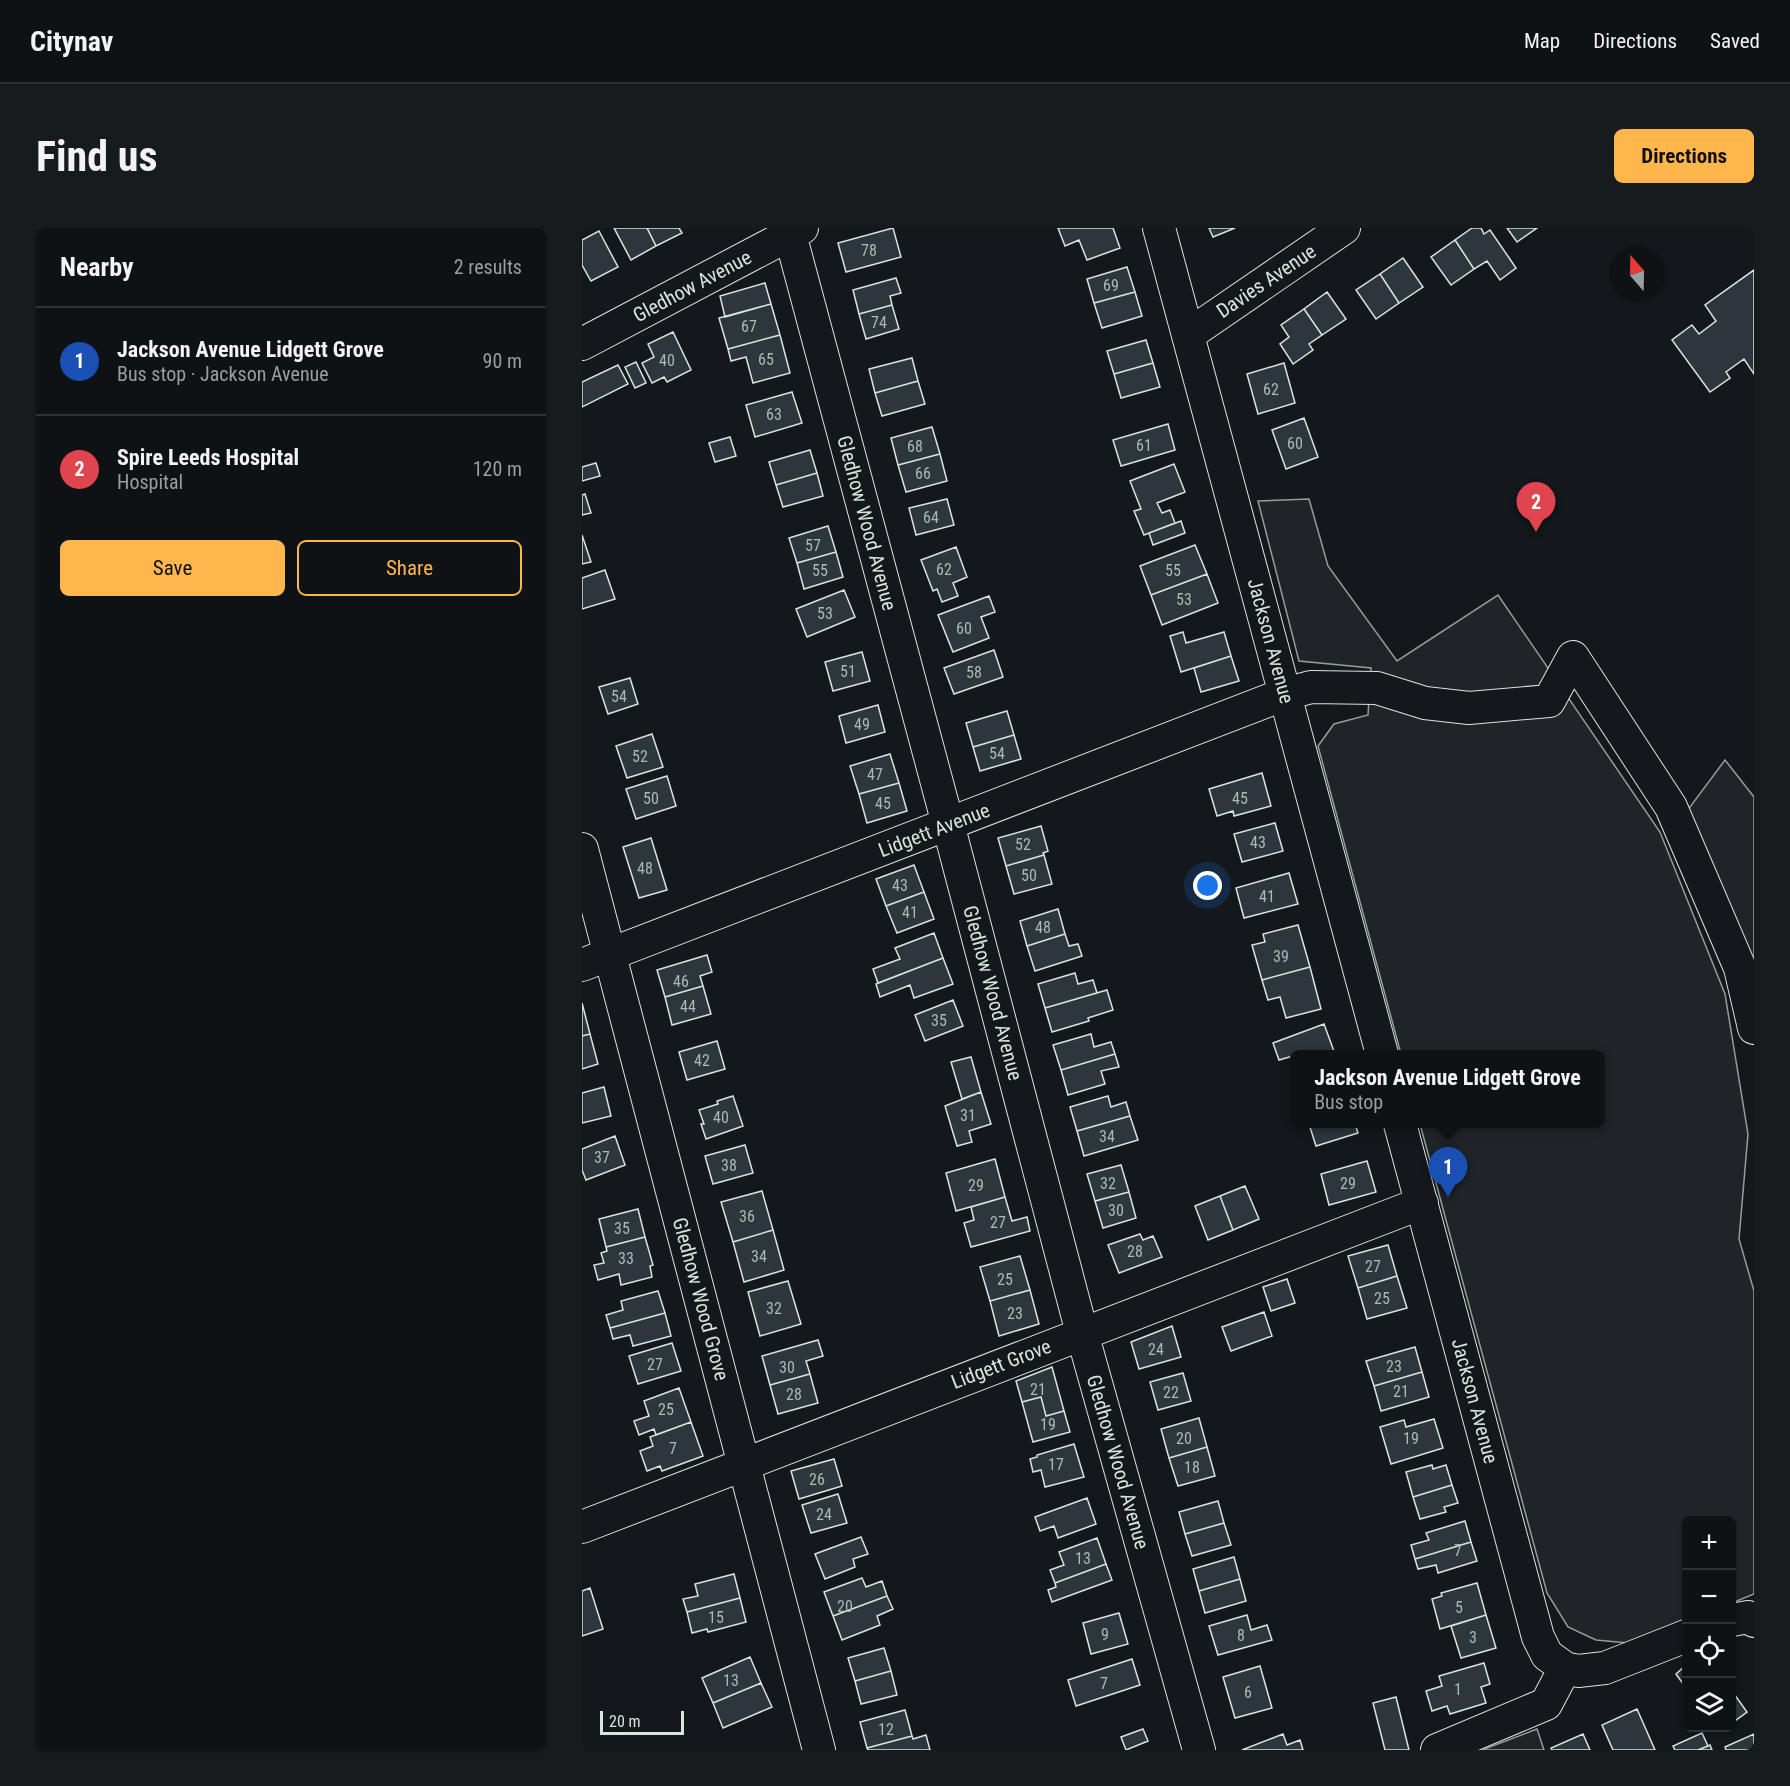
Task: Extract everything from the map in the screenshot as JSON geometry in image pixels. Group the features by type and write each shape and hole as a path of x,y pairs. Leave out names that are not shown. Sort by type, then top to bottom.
{"street":[{"name":"Jackson Avenue","path":"1159,228 1381,1050"},
{"name":"Davies Avenue","path":"1188,335 1344,228"},
{"name":"Gledhow Avenue","path":"585,335 796,231"},
{"name":"Gledhow Wood Avenue","path":"796,231 948,824 1082,1333 1199,1750"},
{"name":"Lidgett Avenue","path":"582,965 1285,694 1311,687 1377,688 1425,703 1468,708 1549,701 1573,657 1671,807 1740,968 1754,1028"},
{"name":"Gledhow Wood Grove","path":"582,849 819,1750"},
{"name":"Jackson Avenue","path":"1401,1128 1538,1637 1547,1655 1565,1668"},
{"name":"Lidgett Grove","path":"582,1527 1422,1203"},
{"path":"1437,1750 1546,1704 1565,1668 1578,1671 1605,1668 1682,1638"}],"shaded area":[{"path":"1309,499 1328,566 1397,661 1498,595 1660,832 1725,994 1748,1134 1739,1239 1754,1291 1754,1594 1736,1601 1736,1516 1682,1516 1682,1622 1628,1643 1596,1640 1568,1627 1547,1593 1421,1128 1605,1128 1605,1050 1400,1050 1318,746 1334,724 1368,715 1371,668 1299,661 1258,501"},
{"path":"1725,760 1754,797 1754,982 1687,811"},
{"path":"1537,1729 1544,1750 1482,1750"}],"building":[{"path":"614,228 647,228 656,246 631,260"},
{"path":"647,228 679,228 682,233 656,246"},
{"path":"893,228 901,257 846,272 838,243"},
{"path":"1058,228 1113,228 1120,248 1087,260 1079,240 1065,246"},
{"path":"1209,228 1235,228 1213,237"},
{"path":"1472,228 1481,228 1484,234 1490,230 1516,268 1500,280 1487,261 1474,269 1455,240"},
{"path":"1507,228 1537,228 1517,242"},
{"path":"599,231 618,267 591,281 582,265 582,240"},
{"path":"1455,240 1474,269 1451,285 1431,257"},
{"path":"1403,258 1423,287 1399,303 1380,274"},
{"path":"1127,267 1135,292 1094,303 1087,279"},
{"path":"1754,270 1754,374 1744,359 1726,372 1730,378 1710,392 1672,340 1692,325 1699,334 1716,321 1705,305"},
{"path":"1380,274 1399,303 1376,319 1356,290"},
{"path":"896,278 901,293 890,296 892,305 859,314 853,290"},
{"path":"765,283 771,304 725,317 720,296"},
{"path":"1135,292 1142,316 1102,328 1094,303"},
{"path":"1327,292 1346,319 1322,335 1304,309"},
{"path":"771,304 780,335 728,349 719,318"},
{"path":"892,305 899,329 866,339 859,314"},
{"path":"1304,309 1322,335 1309,344 1313,350 1293,364 1280,344 1289,337 1281,325"},
{"path":"673,332 691,370 667,382 664,377 652,383 642,363 654,357 648,344"},
{"path":"780,335 790,373 753,383 746,357 731,361 728,349"},
{"path":"1146,340 1153,363 1114,374 1107,351"},
{"path":"912,358 918,381 875,393 869,369"},
{"path":"636,362 646,383 635,388 625,367"},
{"path":"1153,363 1160,387 1121,398 1114,374"},
{"path":"1284,363 1295,403 1258,414 1247,374"},
{"path":"618,365 628,384 582,407 582,382"},
{"path":"918,381 925,404 882,416 875,393"},
{"path":"792,392 802,423 755,437 746,405"},
{"path":"1304,418 1318,457 1286,469 1272,430"},
{"path":"1168,424 1175,450 1121,466 1113,440"},
{"path":"932,427 940,454 898,465 891,438"},
{"path":"730,437 736,456 715,462 709,443"},
{"path":"810,450 817,473 776,485 769,462"},
{"path":"940,454 947,481 906,492 898,465"},
{"path":"596,463 600,476 582,481 582,467"},
{"path":"1174,464 1185,492 1157,503 1162,513 1170,510 1175,523 1144,535 1134,511 1141,509 1130,481"},
{"path":"817,473 823,496 783,507 776,485"},
{"path":"585,494 591,513 582,515 582,495"},
{"path":"947,499 954,525 916,535 909,508"},
{"path":"1181,521 1185,533 1153,545 1149,533"},
{"path":"828,526 836,552 797,563 789,538"},
{"path":"582,535 591,562 582,564"},
{"path":"1195,545 1207,574 1151,595 1140,566"},
{"path":"956,547 967,577 953,583 958,596 942,602 937,589 933,591 921,560"},
{"path":"836,552 843,577 804,589 797,563"},
{"path":"605,570 615,599 582,609 582,578"},
{"path":"1207,574 1218,603 1162,625 1151,595"},
{"path":"844,590 855,617 807,637 796,609"},
{"path":"989,596 995,612 981,617 989,638 953,652 938,615"},
{"path":"1183,632 1186,643 1224,632 1231,656 1181,672 1170,636"},
{"path":"994,650 1003,677 954,694 944,668"},
{"path":"862,652 870,681 833,691 825,662"},
{"path":"1231,656 1239,681 1201,692 1194,668"},
{"path":"630,678 638,704 608,714 599,687"},
{"path":"878,705 885,732 846,743 839,716"},
{"path":"1007,711 1014,735 973,747 966,723"},
{"path":"652,734 663,767 627,778 616,746"},
{"path":"1014,735 1021,759 980,771 973,747"},
{"path":"890,754 899,783 859,794 850,766"},
{"path":"1262,773 1271,806 1234,816 1233,811 1217,816 1209,789"},
{"path":"667,776 676,806 636,819 626,789"},
{"path":"899,783 907,811 867,823 859,794"},
{"path":"1275,823 1283,851 1242,862 1234,834"},
{"path":"1041,826 1048,851 1043,853 1044,855 1006,866 998,838"},
{"path":"651,838 667,890 639,898 623,847"},
{"path":"1044,855 1052,884 1014,894 1006,866"},
{"path":"914,865 924,892 886,906 876,879"},
{"path":"1289,873 1298,904 1244,918 1236,888"},
{"path":"924,892 934,919 897,933 886,906"},
{"path":"1058,909 1065,934 1027,946 1020,921"},
{"path":"1298,925 1310,967 1262,980 1252,945 1265,942 1263,934"},
{"path":"934,933 943,958 878,983 873,969 900,959 895,948"},
{"path":"1065,934 1069,946 1078,944 1082,956 1035,971 1027,946"},
{"path":"707,955 712,972 700,976 703,986 665,997 657,970"},
{"path":"943,958 953,984 914,998 910,985 880,997 876,984"},
{"path":"1310,967 1321,1009 1286,1018 1280,997 1268,1000 1262,980"},
{"path":"1075,973 1078,984 1093,980 1097,993 1045,1008 1038,984"},
{"path":"703,986 711,1014 672,1025 665,997"},
{"path":"1107,990 1113,1010 1088,1018 1089,1021 1052,1032 1045,1008"},
{"path":"953,1000 963,1026 925,1041 915,1015"},
{"path":"582,1003 590,1034 582,1036"},
{"path":"1324,1024 1334,1050 1290,1050 1290,1057 1279,1060 1273,1043"},
{"path":"590,1034 598,1064 582,1069 582,1036"},
{"path":"1091,1034 1094,1047 1111,1042 1115,1054 1061,1070 1053,1045"},
{"path":"717,1041 725,1069 687,1080 679,1052"},
{"path":"1115,1054 1119,1067 1101,1071 1105,1084 1068,1095 1061,1070"},
{"path":"971,1057 981,1092 962,1099 951,1062"},
{"path":"604,1087 611,1116 582,1123 582,1093"},
{"path":"981,1092 991,1124 969,1131 972,1142 957,1146 945,1106"},
{"path":"733,1096 743,1126 706,1139 699,1110"},
{"path":"1108,1096 1111,1107 1126,1102 1130,1116 1077,1131 1070,1107"},
{"path":"1130,1116 1138,1140 1084,1156 1077,1131"},
{"path":"1310,1128 1356,1128 1358,1133 1316,1146"},
{"path":"615,1136 625,1165 586,1180 582,1170 582,1149"},
{"path":"745,1145 753,1173 713,1184 705,1156"},
{"path":"995,1159 1005,1197 956,1211 946,1173"},
{"path":"1367,1161 1376,1192 1329,1205 1321,1174"},
{"path":"1121,1165 1129,1192 1095,1201 1087,1174"},
{"path":"1245,1186 1259,1219 1233,1230 1220,1196"},
{"path":"762,1191 773,1230 733,1242 721,1202"},
{"path":"1129,1192 1136,1218 1103,1228 1095,1201"},
{"path":"1220,1196 1233,1230 1208,1240 1195,1206"},
{"path":"1005,1197 1012,1221 1027,1217 1030,1231 971,1247 964,1223 974,1220 971,1207"},
{"path":"638,1209 645,1237 606,1247 599,1219"},
{"path":"773,1230 784,1270 744,1282 733,1242"},
{"path":"1140,1234 1143,1240 1153,1236 1162,1257 1119,1273 1108,1245"},
{"path":"645,1237 653,1265 650,1266 652,1277 621,1285 619,1274 598,1280 594,1265 604,1263 601,1253 607,1251 606,1247"},
{"path":"1388,1245 1397,1276 1358,1288 1348,1256"},
{"path":"1020,1256 1030,1290 990,1301 980,1267"},
{"path":"1397,1276 1407,1308 1367,1319 1358,1288"},
{"path":"1287,1279 1295,1303 1271,1311 1263,1287"},
{"path":"788,1281 801,1324 760,1336 748,1292"},
{"path":"1030,1290 1039,1324 999,1336 990,1301"},
{"path":"658,1291 665,1313 610,1328 606,1315 623,1310 621,1301"},
{"path":"1264,1312 1272,1336 1231,1351 1222,1327"},
{"path":"665,1313 671,1336 633,1346 630,1335 613,1339 610,1328"},
{"path":"1172,1326 1181,1357 1139,1369 1131,1342"},
{"path":"818,1340 823,1356 806,1361 810,1374 770,1385 762,1356"},
{"path":"672,1343 681,1371 638,1384 629,1356"},
{"path":"1415,1347 1422,1372 1374,1386 1366,1361"},
{"path":"1052,1367 1064,1411 1046,1416 1041,1397 1022,1402 1016,1381"},
{"path":"1422,1372 1429,1397 1381,1411 1374,1386"},
{"path":"1183,1373 1191,1401 1158,1410 1150,1382"},
{"path":"810,1374 818,1403 778,1414 770,1385"},
{"path":"679,1388 691,1422 656,1435 654,1429 639,1435 634,1421 649,1416 644,1401"},
{"path":"1041,1397 1046,1416 1064,1411 1070,1432 1033,1442 1022,1402"},
{"path":"1199,1418 1207,1447 1169,1458 1161,1429"},
{"path":"1434,1419 1443,1448 1391,1464 1380,1427 1404,1420 1406,1427"},
{"path":"691,1422 703,1456 662,1471 660,1466 647,1471 640,1451 653,1446 650,1437"},
{"path":"1074,1444 1084,1477 1045,1487 1041,1470 1033,1472 1030,1459"},
{"path":"1207,1447 1215,1476 1178,1486 1169,1458"},
{"path":"834,1459 842,1486 799,1499 791,1471"},
{"path":"1432,1465 1433,1469 1446,1465 1452,1485 1413,1497 1406,1472"},
{"path":"1452,1485 1458,1503 1444,1507 1446,1512 1420,1519 1413,1497"},
{"path":"838,1494 847,1523 811,1533 802,1505"},
{"path":"1087,1498 1096,1524 1058,1538 1054,1526 1040,1531 1035,1517"},
{"path":"1218,1501 1224,1523 1185,1534 1179,1512"},
{"path":"1465,1521 1471,1542 1415,1559 1411,1545 1429,1540 1426,1533"},
{"path":"1224,1523 1231,1545 1192,1556 1185,1534"},
{"path":"861,1537 868,1554 853,1559 855,1567 825,1579 815,1554"},
{"path":"1097,1538 1106,1564 1055,1583 1050,1570 1064,1565 1059,1552"},
{"path":"1471,1542 1477,1561 1438,1573 1436,1565 1418,1569 1415,1559"},
{"path":"1234,1557 1240,1579 1199,1591 1193,1569"},
{"path":"1106,1564 1112,1580 1052,1602 1048,1590 1056,1587 1055,1583"},
{"path":"734,1574 740,1598 687,1612 683,1599 698,1596 695,1584"},
{"path":"862,1578 866,1587 882,1581 887,1596 833,1616 824,1592"},
{"path":"1240,1579 1246,1601 1205,1613 1199,1591"},
{"path":"1477,1583 1486,1615 1440,1629 1432,1599 1442,1596 1441,1593"},
{"path":"590,1588 603,1629 582,1636 582,1591"},
{"path":"887,1596 893,1609 877,1616 880,1625 842,1640 833,1616"},
{"path":"740,1598 746,1622 708,1632 707,1629 692,1633 687,1612"},
{"path":"1119,1613 1128,1644 1091,1654 1083,1623"},
{"path":"1247,1615 1251,1630 1267,1625 1272,1640 1218,1655 1209,1626"},
{"path":"1486,1615 1496,1648 1461,1658 1451,1626"},
{"path":"884,1648 891,1671 855,1681 848,1658"},
{"path":"750,1657 761,1683 713,1703 702,1678"},
{"path":"1132,1659 1140,1685 1076,1706 1068,1680"},
{"path":"1484,1663 1490,1684 1481,1687 1486,1703 1450,1714 1447,1706 1432,1711 1426,1691 1442,1686 1439,1676"},
{"path":"1260,1666 1272,1708 1235,1718 1223,1677"},
{"path":"1682,1669 1682,1682 1676,1674"},
{"path":"891,1671 897,1695 861,1704 855,1681"},
{"path":"761,1683 772,1707 723,1728 713,1703"},
{"path":"1396,1697 1409,1750 1385,1750 1373,1703"},
{"path":"1736,1697 1747,1712 1736,1720"},
{"path":"1637,1709 1655,1750 1613,1750 1602,1725"},
{"path":"905,1710 912,1736 867,1748 860,1722"},
{"path":"1143,1729 1148,1741 1126,1750 1121,1737"},
{"path":"1702,1733 1708,1746 1698,1750 1675,1750 1673,1746"},
{"path":"1283,1734 1287,1745 1300,1740 1303,1750 1242,1750"},
{"path":"1583,1734 1590,1750 1552,1750 1551,1748"},
{"path":"1754,1734 1754,1750 1726,1750 1725,1747"},
{"path":"926,1735 930,1750 868,1750 867,1748 912,1736 913,1739"},
{"path":"1710,1745 1712,1750 1698,1750 1708,1746"}],"place":[{"name":"Spire Leeds Hospital","path":"1536,532"},
{"name":"Jackson Avenue Lidgett Grove","path":"1448,1197"}]}
